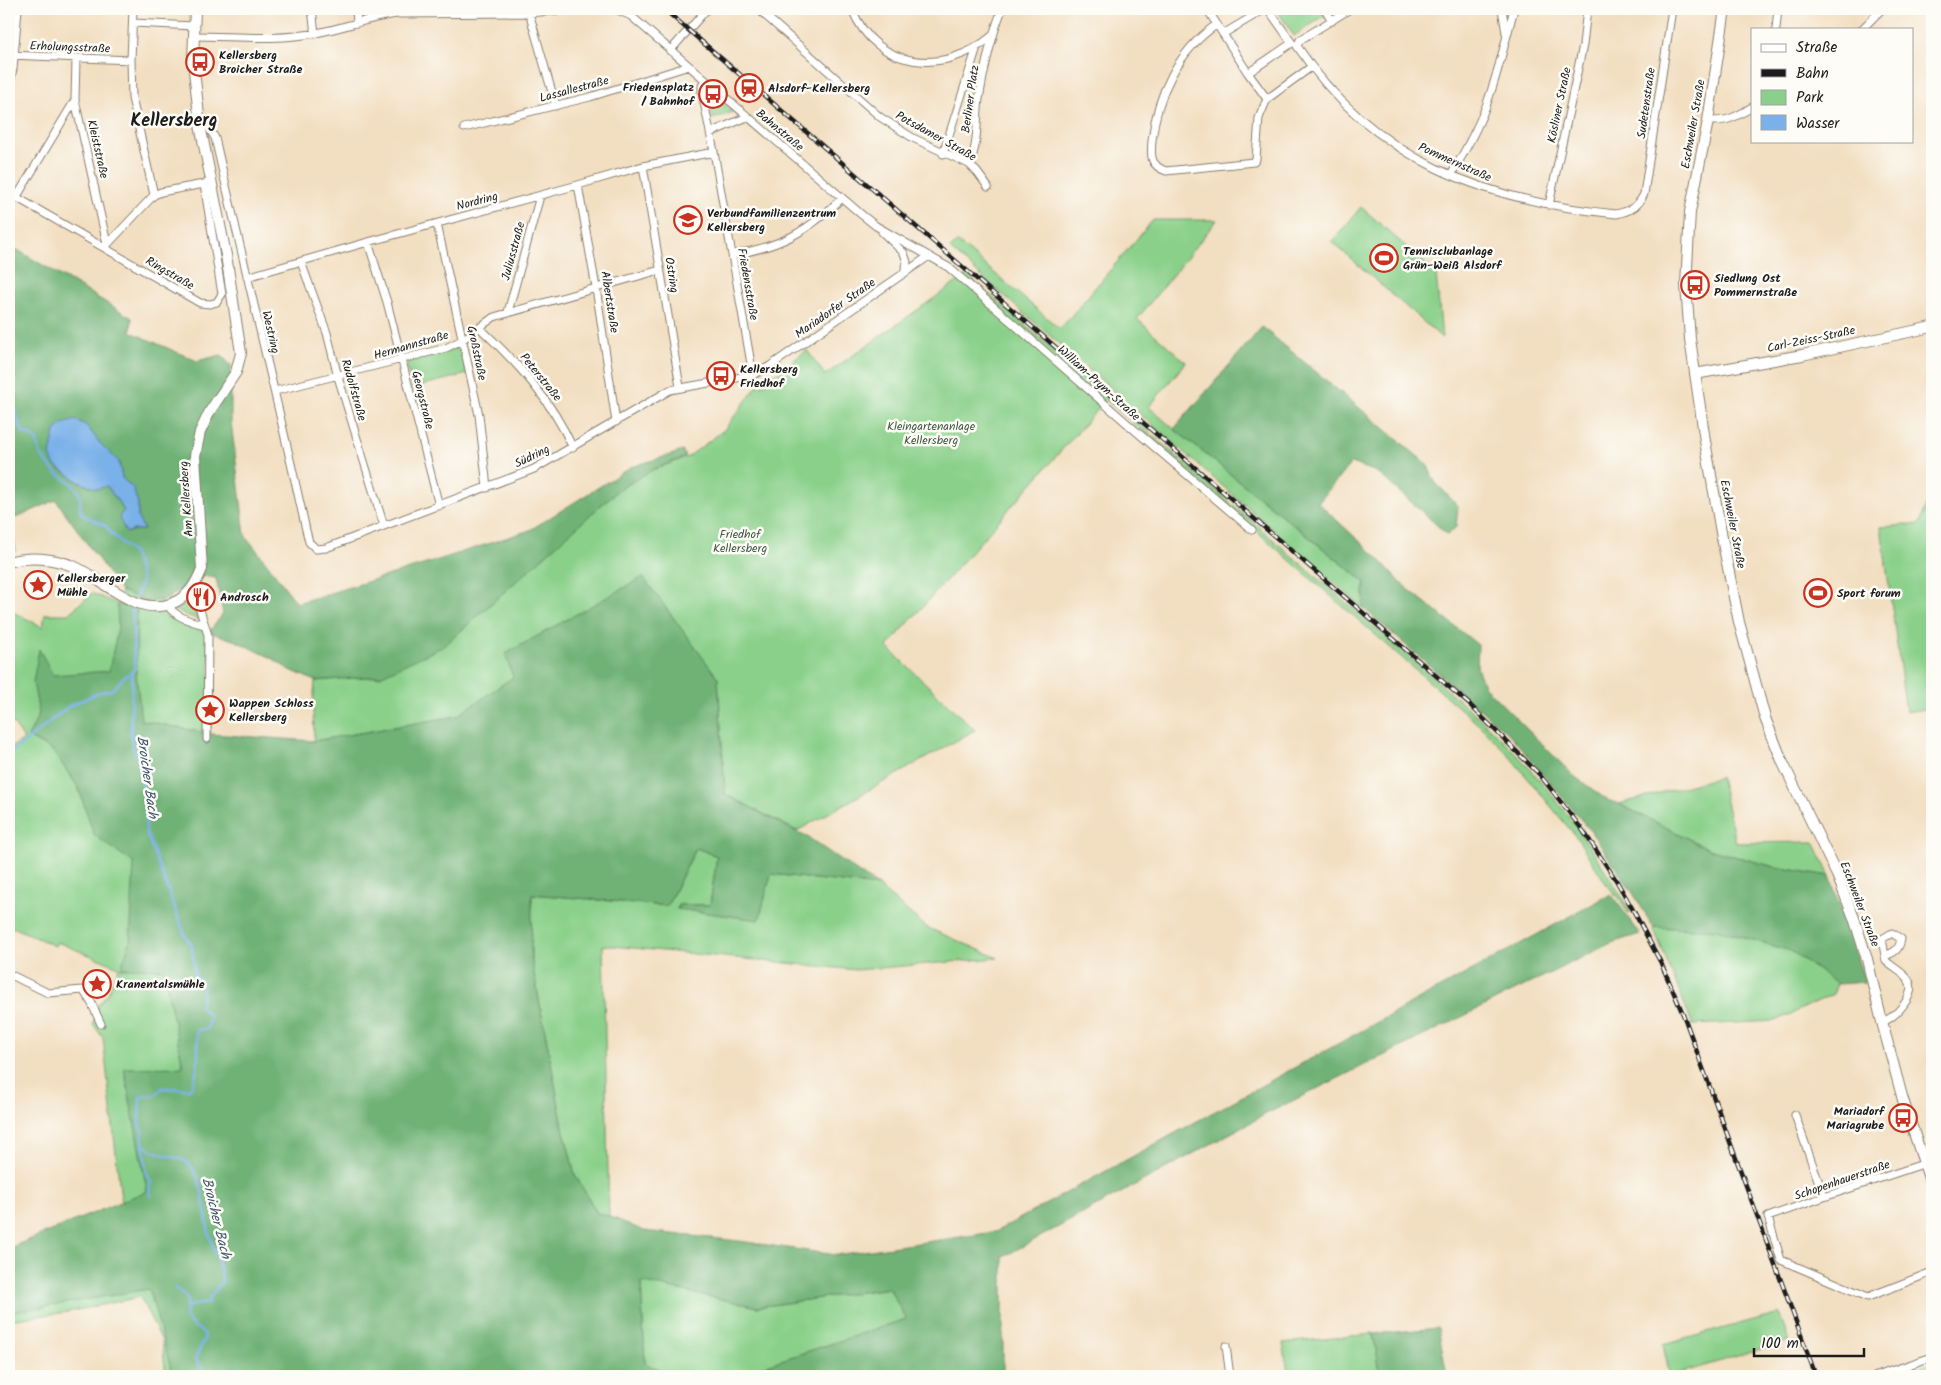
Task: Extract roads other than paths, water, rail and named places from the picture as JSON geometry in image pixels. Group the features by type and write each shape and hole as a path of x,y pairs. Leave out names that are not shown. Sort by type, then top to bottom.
{"street":[{"path":"9,86 18,9"},
{"path":"134,9 131,60 132,98 154,195"},
{"name":"Am Kellersberg","path":"193,588 202,569 196,448 200,432 210,411 236,372 241,353 208,183 200,125 194,79 195,9"},
{"path":"312,9 315,34"},
{"path":"356,9 357,23"},
{"path":"132,23 194,31 276,37 315,34 398,14 571,9"},
{"name":"Bahnstraße","path":"615,9 631,16 876,226 904,253 908,262 904,273"},
{"path":"670,51 707,9"},
{"name":"Potsdamer Straße","path":"758,9 880,117 912,138 969,164 988,187"},
{"path":"768,18 775,9"},
{"path":"852,9 857,23 874,44 895,57 917,61 935,60 967,52 992,36"},
{"name":"Berliner Platz","path":"969,164 974,152 979,99 992,36 1002,9"},
{"path":"1207,9 1267,99"},
{"path":"1223,34 1267,9 1292,43 1248,73"},
{"path":"1325,9 1332,21 1350,9"},
{"path":"1502,9 1506,43"},
{"path":"1451,175 1467,147 1485,107 1506,43 1514,9"},
{"name":"Kösliner Straße","path":"1549,205 1583,45 1587,9"},
{"name":"Sudetenstraße","path":"1641,200 1646,185 1672,9"},
{"name":"Eschweiler Straße","path":"1724,9 1708,121 1690,212 1686,285 1687,311 1695,374 1722,538 1739,622 1758,694 1783,763 1837,875 1854,918 1867,959 1903,1100 1928,1163 1932,1187"},
{"path":"1776,28 1778,9"},
{"path":"1863,28 1882,9"},
{"path":"529,11 556,106"},
{"name":"Pommernstraße","path":"1332,21 1300,40 1297,46 1311,67 1330,89 1368,125 1407,153 1451,175 1514,198 1616,214 1626,212 1635,207 1641,200"},
{"path":"1216,25 1192,46 1164,88 1154,124 1151,153 1157,168 1166,171 1254,162 1256,159 1259,118 1267,99 1311,67"},
{"name":"Berliner Platz","path":"944,154 977,46"},
{"name":"Erholungsstraße","path":"12,55 131,60"},
{"name":"Kleiststraße","path":"76,59 75,100 106,246"},
{"name":"Lassallestraße","path":"464,128 556,106 689,66"},
{"name":"Friedensstraße","path":"705,80 702,92 753,375"},
{"path":"16,198 75,100"},
{"path":"1708,121 1721,122 1751,108"},
{"path":"710,133 747,117"},
{"name":"Westring","path":"200,125 209,128 216,138 307,536 309,542 316,549"},
{"name":"Nordring","path":"247,277 643,166 714,152"},
{"name":"Ostring","path":"643,166 680,387"},
{"path":"106,246 154,195 208,183"},
{"name":"Ringstraße","path":"9,193 106,246 200,303 210,304 217,302 222,294 222,288 208,183"},
{"name":"Albertstraße","path":"578,185 616,422"},
{"name":"Juliusstraße","path":"508,312 540,196"},
{"path":"732,255 775,245 795,235 830,210 842,198"},
{"name":"Großstraße","path":"437,224 479,415 488,488"},
{"name":"Bahnstraße","path":"876,226 929,256"},
{"name":"Georgstraße","path":"368,242 387,302 439,506"},
{"name":"Mariadorfer Straße","path":"753,375 770,366 929,256"},
{"name":"William-Prym-Straße","path":"929,256 948,267 1252,530"},
{"name":"Rudolfstraße","path":"301,262 327,333 338,377 384,526"},
{"name":"Hermannstraße","path":"275,391 338,377 446,348 462,340 494,317 660,270"},
{"name":"Carl-Zeiss-Straße","path":"1695,374 1802,355 1932,327"},
{"name":"Peterstraße","path":"480,328 530,378 549,404 573,448"},
{"name":"Südring","path":"316,549 326,548 534,469 670,390 753,375"},
{"path":"9,562 40,559 64,563 141,604 154,607 167,605 185,596 193,588 205,625 209,647 207,739"},
{"path":"167,605 172,612 205,625"},
{"name":"Eschweiler Straße","path":"1882,1022 1888,1021 1898,1013 1910,994 1911,986 1909,980 1886,961 1886,956"},
{"path":"9,974 48,994 83,990 101,1024"},
{"path":"1795,1115 1824,1197"},
{"name":"Schopenhauerstraße","path":"1928,1163 1768,1217 1781,1260 1868,1297 1932,1272"},
{"path":"1226,1346 1230,1376"},
{"path":"1876,1376 1932,1357"}],"water":[{"path":"76,420 86,425 100,443 119,462 122,478 133,488 138,504 138,518 144,530 134,530 126,533 119,517 124,510 107,486 97,489 79,482 54,465 50,455 55,431 62,424"}],"waterway":[{"name":"Broicher Bach","path":"9,394 23,433 36,439 43,458 56,473 76,488 80,496 80,510 83,515 106,526 134,554 142,580 136,598"},
{"name":"Broicher Bach","path":"134,604 132,609 135,668 132,672 131,738 133,749 139,761 146,810 146,832 185,935 192,946 195,975 202,986 200,1007 210,1016 207,1029 196,1030 198,1060 196,1075 190,1089 162,1088 156,1095 140,1097 139,1124 142,1131 146,1172 151,1182 149,1191 151,1196"},
{"path":"9,755 69,706 100,692 112,690 125,676 132,672"},
{"name":"Broicher Bach","path":"144,1146 182,1159 188,1163 194,1170 201,1187 208,1228 222,1276 222,1282 209,1298 208,1303 189,1306"},
{"name":"Broicher Bach","path":"175,1288 186,1298 186,1317 188,1321 205,1335 196,1358 206,1376"}],"railway":[{"path":"664,9 1470,705 1540,775 1584,832 1616,880 1661,963 1683,1014 1816,1376"}],"place":[{"name":"Kellersberg Broicher Straße","path":"200,62"},
{"name":"Alsdorf-Kellersberg","path":"749,88"},
{"name":"Friedensplatz / Bahnhof","path":"713,94"},
{"name":"Verbundfamilienzentrum Kellersberg","path":"688,220"},
{"name":"Tennisclubanlage Grün-Weiß Alsdorf","path":"1384,258"},
{"name":"Siedlung Ost Pommernstraße","path":"1695,285"},
{"name":"Kellersberg Friedhof","path":"721,376"},
{"name":"Kellersberger Mühle","path":"38,585"},
{"name":"Sport forum","path":"1818,593"},
{"name":"Androsch","path":"201,597"},
{"name":"Wappen Schloss Kellersberg","path":"210,710"},
{"name":"Kranentalsmühle","path":"97,984"},
{"name":"Mariadorf Mariagrube","path":"1903,1118"}],"district":[{"name":"Kellersberg","path":"174,120"}],"park label":[{"name":"Kleingartenanlage Kellersberg","path":"931,433"},
{"name":"Friedhof Kellersberg","path":"740,541"}]}
